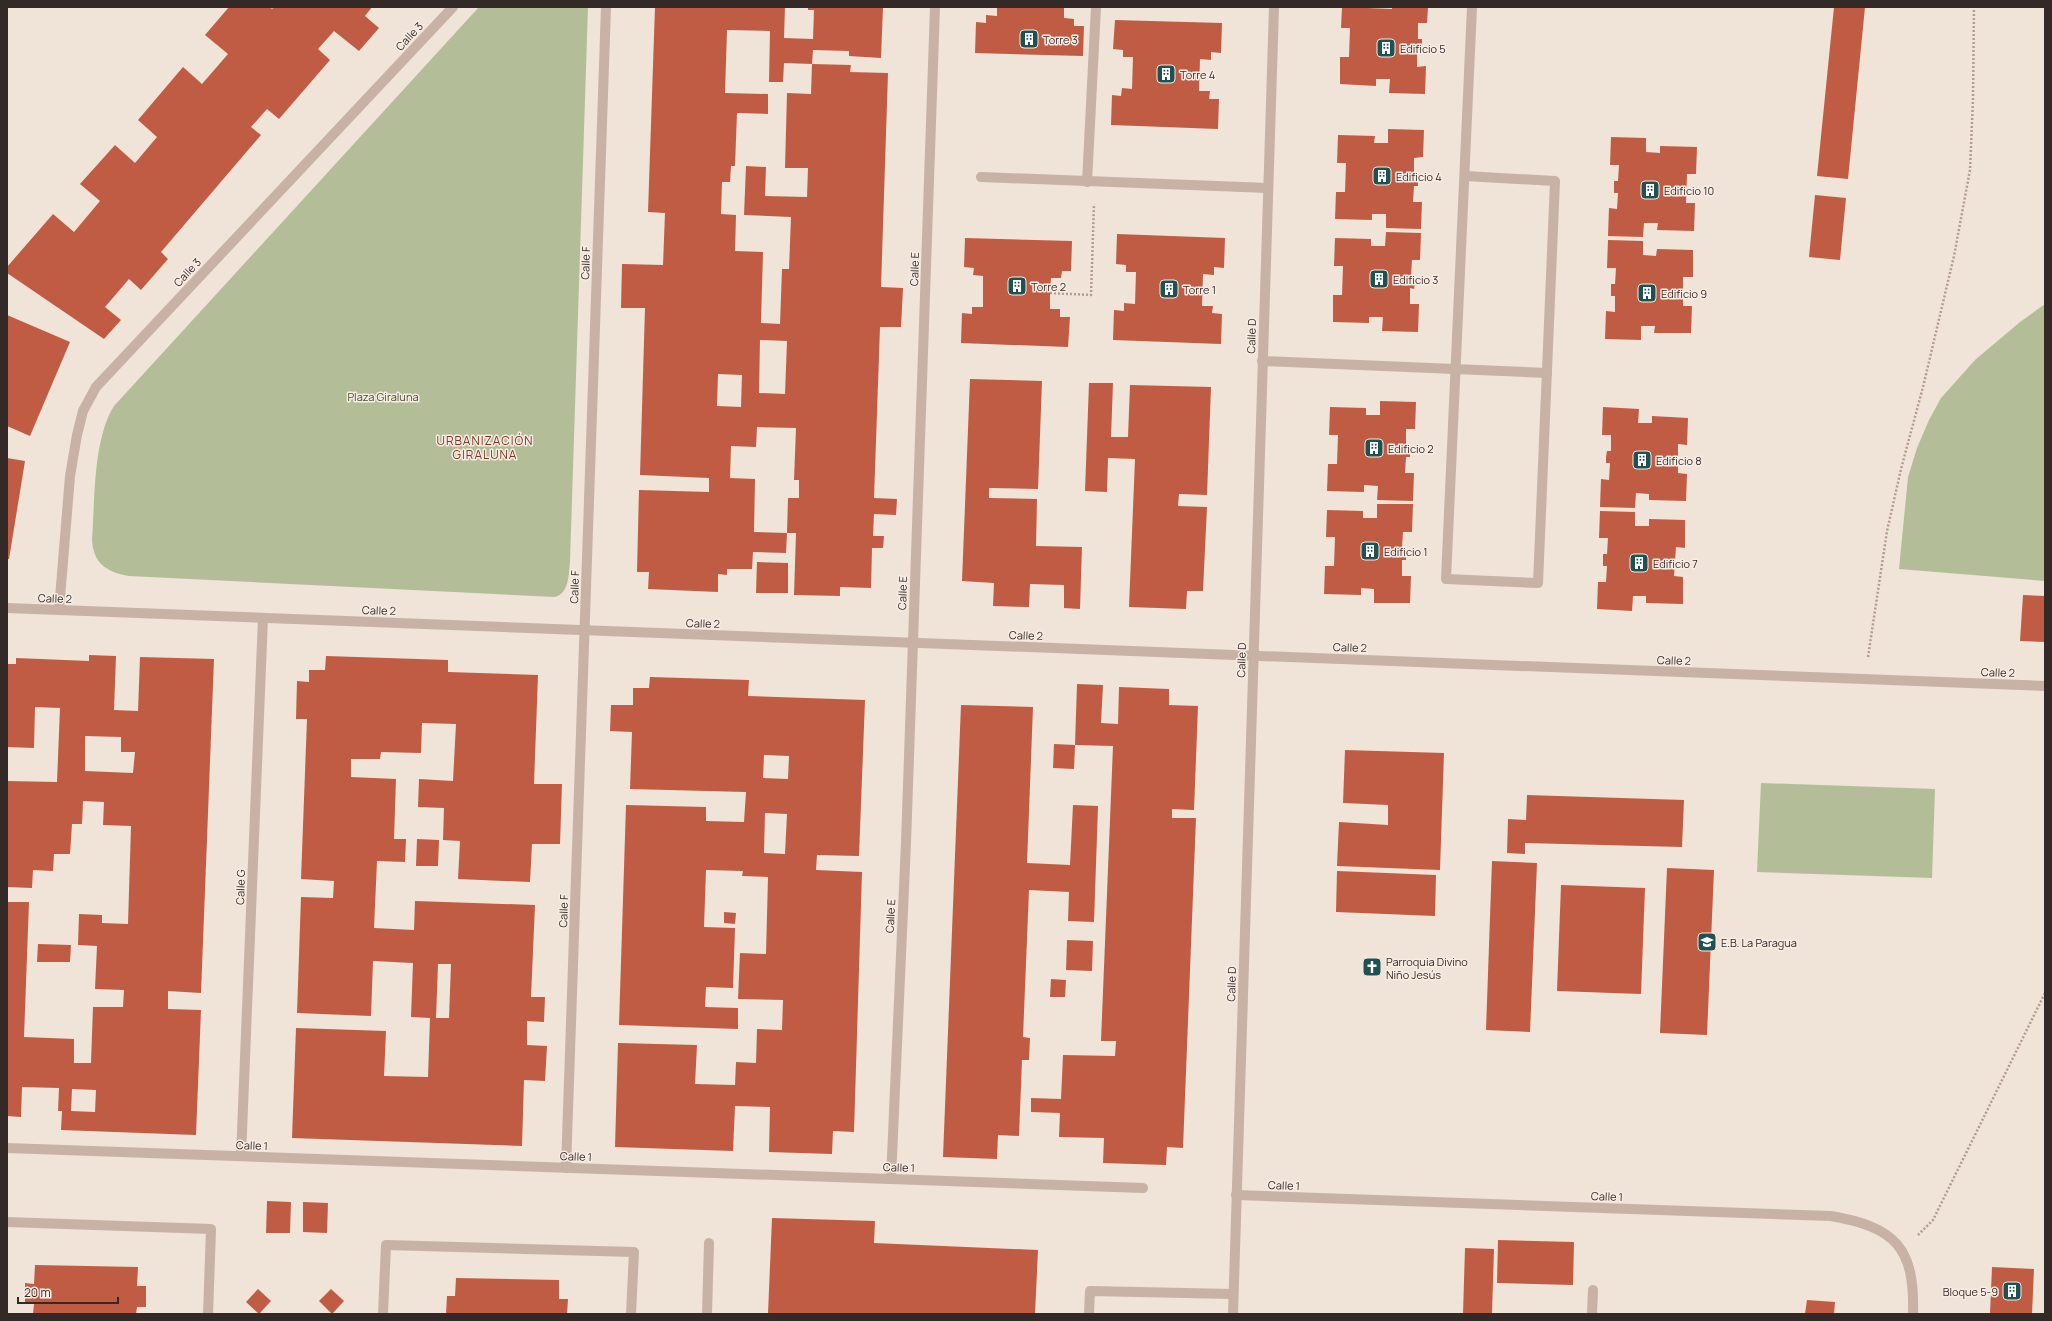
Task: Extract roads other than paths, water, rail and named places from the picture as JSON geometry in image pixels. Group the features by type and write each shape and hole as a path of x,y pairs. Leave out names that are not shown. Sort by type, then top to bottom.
{"street":[{"name":"Calle 3","path":"59,610 70,476 83,411 96,386 453,7"},
{"name":"Calle F","path":"566,1168 606,7"},
{"name":"Calle E","path":"891,1179 913,643 935,7"},
{"path":"1091,182 1096,7"},
{"name":"Calle D","path":"1232,1314 1274,7"},
{"path":"1465,176 1555,181 1538,583 1446,579 1472,7"},
{"path":"981,177 1268,188"},
{"path":"1262,362 1547,373"},
{"name":"Calle 2","path":"7,608 2045,686"},
{"name":"Calle G","path":"241,1156 263,618"},
{"name":"Calle 1","path":"7,1148 1143,1188"},
{"name":"Calle 1","path":"1236,1195 1831,1216 1849,1219 1882,1230 1893,1239 1902,1251 1910,1275 1913,1314"},
{"path":"7,1222 210,1229 208,1314"},
{"path":"707,1314 709,1243"},
{"path":"383,1314 386,1245 634,1252 631,1314"},
{"path":"1592,1314 1593,1290"},
{"path":"1089,1314 1090,1291 1233,1294"}],"place":[{"name":"Torre 3","path":"1029,39"},
{"name":"Edificio 5","path":"1386,48"},
{"name":"Torre 4","path":"1166,74"},
{"name":"Edificio 4","path":"1382,176"},
{"name":"Edificio 10","path":"1650,190"},
{"name":"Edificio 3","path":"1379,279"},
{"name":"Torre 2","path":"1017,286"},
{"name":"Torre 1","path":"1169,289"},
{"name":"Edificio 9","path":"1647,293"},
{"name":"Edificio 2","path":"1374,448"},
{"name":"Edificio 8","path":"1642,460"},
{"name":"Edificio 1","path":"1370,551"},
{"name":"Edificio 7","path":"1639,563"},
{"name":"E.B. La Paragua","path":"1707,942"},
{"name":"Parroquia Divino Niño Jesús","path":"1372,967"},
{"name":"Bloque 5-9","path":"2012,1291"}],"district":[{"name":"URBANIZACIÓN GIRALUNA","path":"485,447"}],"park label":[{"name":"Plaza Giraluna","path":"383,396"}]}
